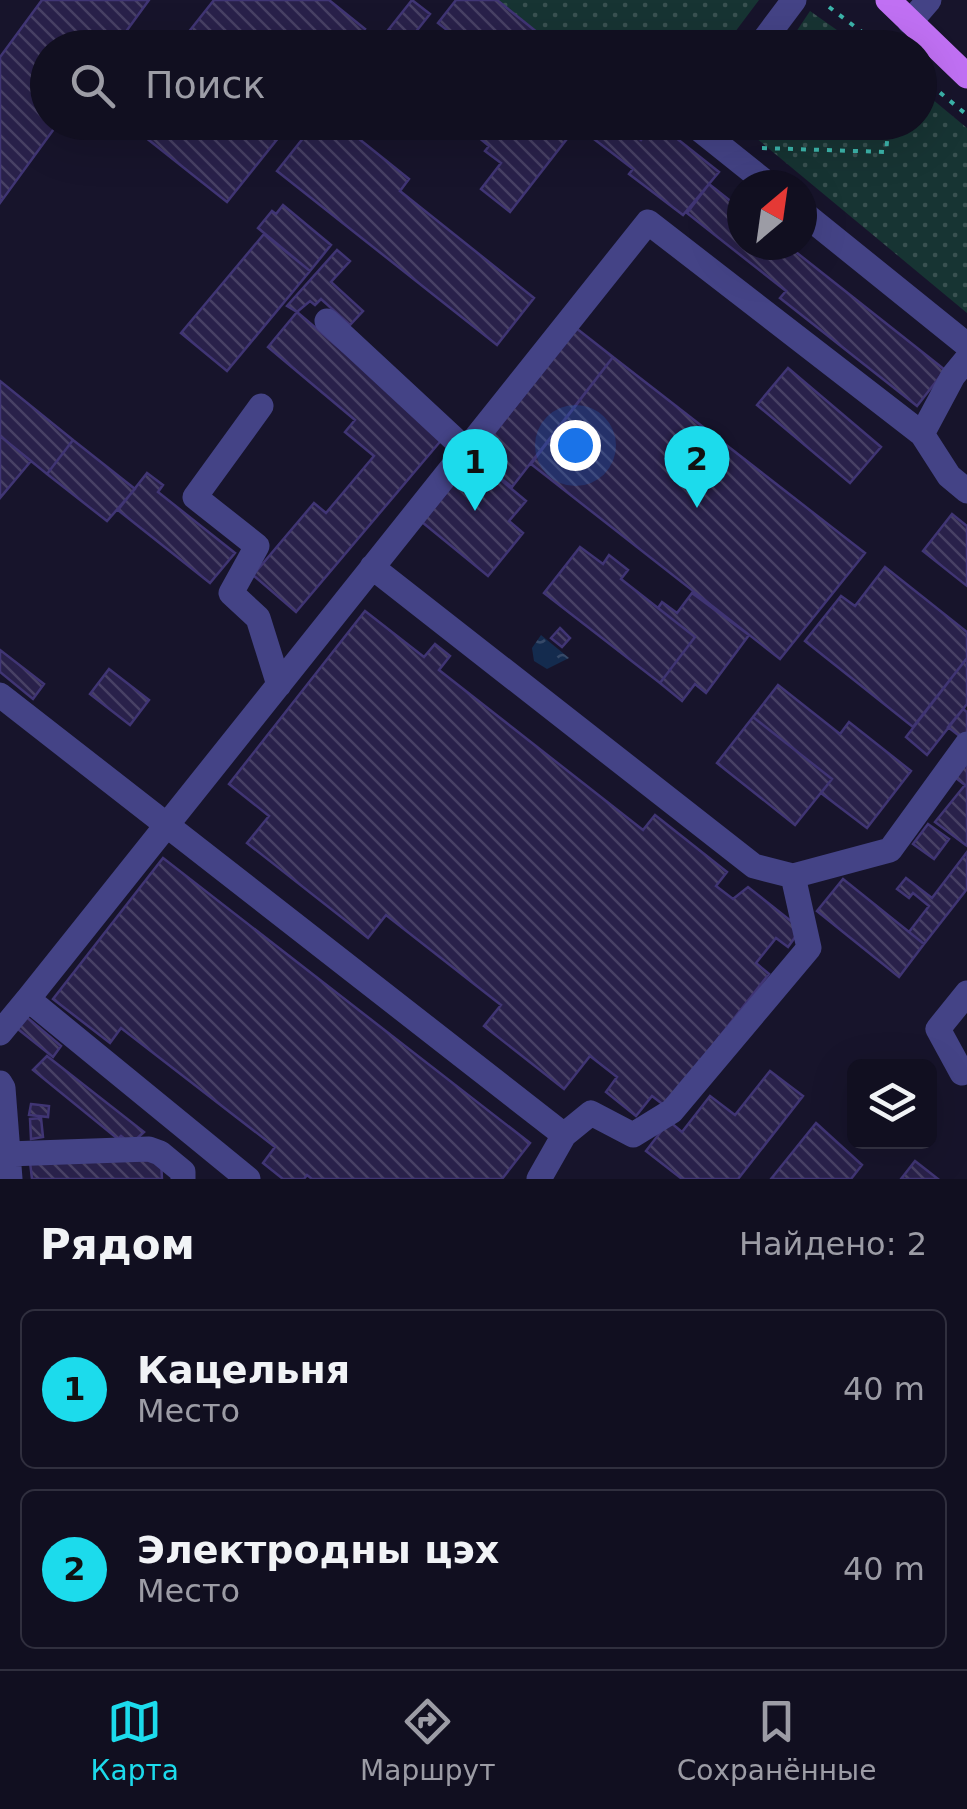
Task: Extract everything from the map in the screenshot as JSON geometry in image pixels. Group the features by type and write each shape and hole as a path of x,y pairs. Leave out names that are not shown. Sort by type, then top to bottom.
{"main road":[{"path":"888,0 918,30"},
{"path":"937,48 967,76"}],"street":[{"path":"772,30 794,0"},
{"path":"910,22 930,0"},
{"path":"714,140 751,170"},
{"path":"0,1033 648,222 922,434 948,476 967,490"},
{"path":"817,224 967,345"},
{"path":"326,321 466,450"},
{"path":"922,434 953,376 967,359"},
{"path":"261,406 195,498 257,546 231,593 258,618 279,684"},
{"path":"372,567 754,866 793,876 890,850 967,744"},
{"path":"0,695 564,1135"},
{"path":"539,1179 564,1135 591,1113 633,1135 672,1110 808,948 793,876"},
{"path":"962,1073 938,1029 967,993"},
{"path":"28,1000 248,1179"},
{"path":"0,1083 9,1167 148,1149 160,1153 183,1172 183,1179"}],"path":[{"path":"829,7 860,30"},
{"path":"937,90 967,114"},
{"path":"758,148 886,152 887,140"}],"green space":[{"path":"497,0 759,0 736,30 535,30"},
{"path":"810,11 837,30 797,30"},
{"path":"937,103 967,128 967,313 817,189 817,170 795,170 758,140 937,140"}],"water":[{"path":"541,635 569,658 547,669 534,661 532,648"}],"building":[{"path":"42,0 149,0 127,30 30,30 30,140 46,140 0,203 0,57"},
{"path":"214,0 329,0 365,29 364,30 190,30"},
{"path":"412,0 430,14 417,30 388,30"},
{"path":"456,0 497,0 534,30 447,30 438,23"},
{"path":"149,140 277,140 227,202"},
{"path":"302,140 360,140 409,179 400,191 534,298 497,345 277,171"},
{"path":"482,140 566,140 510,212 481,189 501,163 485,151 489,146"},
{"path":"595,140 679,140 719,172 683,215 629,174 633,169"},
{"path":"709,184 727,198 727,245 687,213"},
{"path":"283,205 331,245 310,271 258,228 272,211 276,214"},
{"path":"264,234 310,271 227,371 181,333"},
{"path":"337,250 350,261 331,282 363,311 350,325 321,299 315,305 310,301 297,312 287,306"},
{"path":"747,260 806,260 945,370 917,406 780,298 786,291"},
{"path":"297,312 444,437 296,612 253,575 314,503 326,513 374,456 345,432 355,420 268,347"},
{"path":"576,328 613,357 512,487 475,458"},
{"path":"613,357 865,553 780,659 531,464"},
{"path":"788,368 881,447 850,483 757,405"},
{"path":"0,381 73,440 47,474 0,436"},
{"path":"0,436 31,461 0,498"},
{"path":"73,440 135,489 107,521 47,474"},
{"path":"475,458 526,501 509,521 523,533 488,576 422,522"},
{"path":"147,473 163,485 158,492 235,553 210,583 118,510"},
{"path":"952,514 967,526 967,586 923,551"},
{"path":"580,547 603,564 609,555 628,570 621,579 695,637 660,683 544,593"},
{"path":"885,567 967,632 967,658 913,727 805,641 841,596 855,606"},
{"path":"692,593 749,635 706,693 695,684 682,701 660,683 695,637 658,608 662,602 677,613"},
{"path":"365,611 424,657 435,644 450,656 439,670 643,830 655,815 727,872 716,886 733,899 748,887 801,929 788,947 776,938 756,963 769,974 665,1106 652,1096 636,1116 606,1092 617,1077 590,1056 564,1089 484,1026 501,1005 386,915 368,938 247,843 269,816 229,784"},
{"path":"560,628 570,638 562,647 551,638"},
{"path":"0,650 44,684 33,699 0,672"},
{"path":"967,658 967,704 927,755 906,737"},
{"path":"109,669 149,700 130,725 90,694"},
{"path":"778,685 840,734 849,722 911,771 867,828 821,793 832,779 753,717"},
{"path":"963,709 967,712 967,742 948,727"},
{"path":"753,717 832,779 795,825 717,763"},
{"path":"967,757 967,846 935,822 965,785 952,775"},
{"path":"928,824 949,839 934,859 913,844"},
{"path":"967,852 967,889 924,944 909,932 929,906 913,893 909,898 897,889 906,878 932,898"},
{"path":"163,858 530,1143 502,1179 312,1179 307,1175 304,1179 283,1179 263,1163 275,1147 121,1028 110,1043 53,999"},
{"path":"843,879 924,944 899,977 817,911"},
{"path":"23,1014 61,1046 53,1057 14,1026"},
{"path":"47,1056 144,1132 131,1144 121,1136 118,1139 33,1070"},
{"path":"770,1071 803,1096 738,1179 682,1179 646,1151 669,1121 682,1132 710,1096 735,1115"},
{"path":"31,1104 49,1106 48,1117 29,1115"},
{"path":"41,1118 43,1137 31,1139 30,1119"},
{"path":"816,1123 862,1165 851,1179 771,1179"},
{"path":"161,1160 162,1179 32,1179 30,1162"},
{"path":"915,1161 938,1179 901,1179"}],"place":[{"name":"Электродны цэх","path":"697,508"},
{"name":"Кацельня","path":"475,511"}]}
